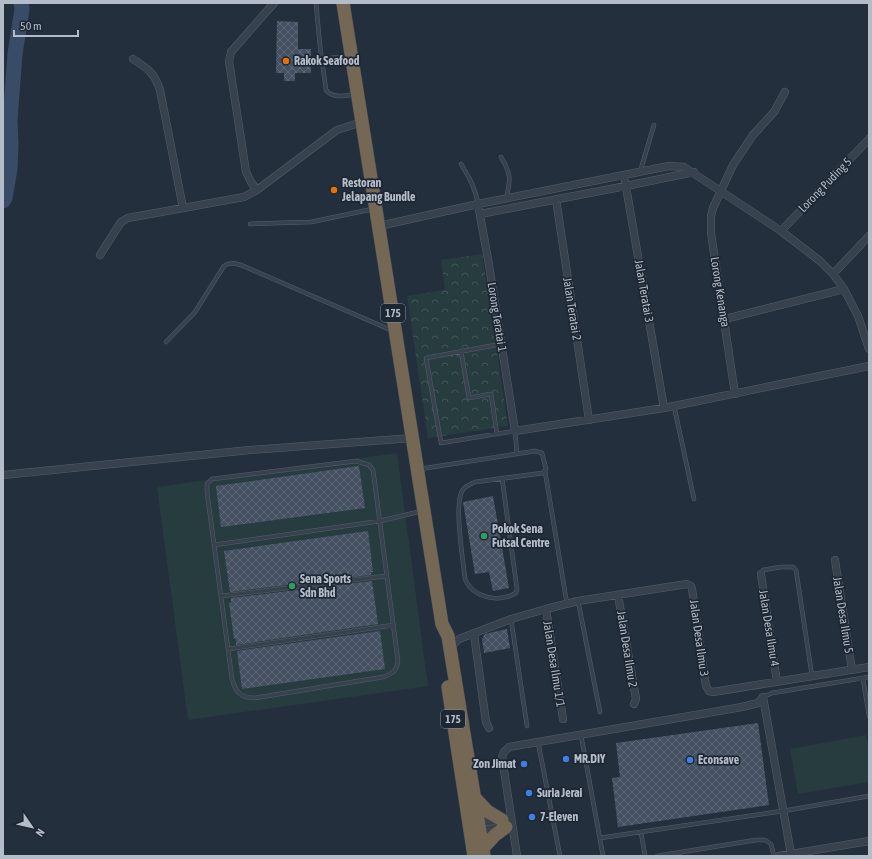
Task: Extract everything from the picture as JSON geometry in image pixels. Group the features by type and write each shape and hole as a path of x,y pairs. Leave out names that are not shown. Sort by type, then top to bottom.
{"highway":[{"name":"175","path":"343,3 442,624 452,641 475,798 480,853"},
{"name":"175","path":"442,624 439,634 467,815 477,830"},
{"path":"475,798 507,827 495,835 480,853"}],"street":[{"path":"258,190 251,182 246,172 229,60 231,52 274,3"},
{"path":"133,59 150,71 156,78 160,90 183,208"},
{"name":"Lorong Kenanga","path":"735,394 711,225 713,208 720,191 743,148 774,112 785,92"},
{"path":"100,255 121,222 128,218 244,197 258,190 337,130 362,122"},
{"name":"Lorong Puding 5","path":"781,231 869,139"},
{"path":"379,226 478,204 669,166 684,167 694,172 781,231 820,261 833,274 844,289 858,316 869,349"},
{"path":"480,214 694,172"},
{"name":"Jalan Teratai 3","path":"624,175 664,408"},
{"name":"Jalan Teratai 2","path":"556,199 589,420"},
{"name":"Lorong Teratai 1","path":"478,204 515,431"},
{"path":"833,274 869,236"},
{"path":"725,319 844,289"},
{"path":"515,431 664,408 869,366"},
{"path":"3,475 250,450 412,438"},
{"name":"Jalan Desa Ilmu 5","path":"835,560 852,670"},
{"name":"Jalan Desa Ilmu 4","path":"761,574 777,682"},
{"name":"Jalan Desa Ilmu 3","path":"618,595 689,585 692,589 706,686 710,691 714,692 777,682"},
{"path":"452,641 511,619 546,609 578,601 618,595"},
{"name":"Jalan Desa Ilmu 2","path":"618,595 636,699 634,704"},
{"name":"Jalan Desa Ilmu 1/1","path":"546,609 562,718"},
{"path":"474,634 486,722 489,728"},
{"path":"777,682 869,667"},
{"path":"507,827 510,807 503,754 509,747 750,705 758,703 763,697"},
{"path":"763,697 790,854"},
{"path":"510,807 507,827 517,856"},
{"path":"477,830 507,827"},
{"path":"779,856 869,841"}],"lane":[{"path":"316,3 321,59 327,92 332,95 345,96 358,93"},
{"path":"321,59 352,56"},
{"path":"640,172 654,125"},
{"path":"501,157 508,168 510,177 506,199"},
{"path":"461,164 473,182 478,204"},
{"path":"250,224 311,222 376,208"},
{"path":"166,342 195,312 223,268 228,264 234,263 396,332"},
{"path":"501,344 426,358 441,443 515,431 517,454"},
{"path":"461,351 469,398 491,394 497,434"},
{"path":"674,406 694,499"},
{"path":"418,469 536,451 541,452 543,454 567,604"},
{"path":"356,461 364,463 373,470 380,521 386,576 394,625 398,661 397,668 390,674 383,677 255,698 244,697 235,689 232,679 206,488 209,481 212,479 356,461"},
{"path":"502,478 518,589 516,593 512,595 487,598 473,590 465,579 458,503 462,491 470,484 502,478 541,473 545,471"},
{"path":"214,545 380,521 424,511"},
{"path":"761,574 763,570 787,566 793,567 796,570 812,676"},
{"path":"221,596 386,576"},
{"path":"578,601 600,712"},
{"path":"511,619 527,726"},
{"path":"228,649 394,625"},
{"path":"763,697 772,693 869,678"},
{"path":"862,679 869,716"},
{"path":"582,735 603,856"},
{"path":"538,742 560,856"},
{"path":"600,838 783,811 869,796"},
{"path":"640,832 645,856"},
{"path":"657,856 756,840 765,840 771,844 774,856"}],"green space":[{"path":"482,254 508,426 428,438 407,296 445,290 441,260"},
{"name":"Sena Sports Sdn Bhd","path":"397,453 428,686 188,720 157,487"},
{"path":"866,735 869,751 869,782 798,794 790,749"}],"building":[{"name":"Rakok Seafood","path":"277,21 298,22 298,49 311,49 311,73 295,73 295,81 284,81 284,73 276,73"},
{"path":"359,466 365,508 221,527 216,486"},
{"name":"Pokok Sena Futsal Centre","path":"493,496 509,588 493,591 489,572 475,574 463,502"},
{"path":"368,531 373,572 371,572 371,575 230,592 224,551"},
{"path":"372,581 378,624 236,645 229,603 231,602 231,598"},
{"path":"507,629 510,648 484,653 482,639 485,634"},
{"path":"380,631 385,669 242,689 237,651"},
{"name":"Econsave","path":"758,723 769,805 618,827 612,778 620,777 616,743"}],"waterway":[{"path":"3,201 5,198 10,169 10,120 15,54 22,9 21,3"}],"place":[{"name":"Rakok Seafood","path":"286,61"},
{"name":"Restoran Jelapang Bundle","path":"334,190"},
{"name":"Pokok Sena Futsal Centre","path":"484,536"},
{"name":"Sena Sports Sdn Bhd","path":"292,586"},
{"name":"MR.DIY","path":"566,759"},
{"name":"Econsave","path":"690,760"},
{"name":"Zon Jimat","path":"524,764"},
{"name":"Suria Jerai","path":"529,793"},
{"name":"7-Eleven","path":"532,817"}]}
